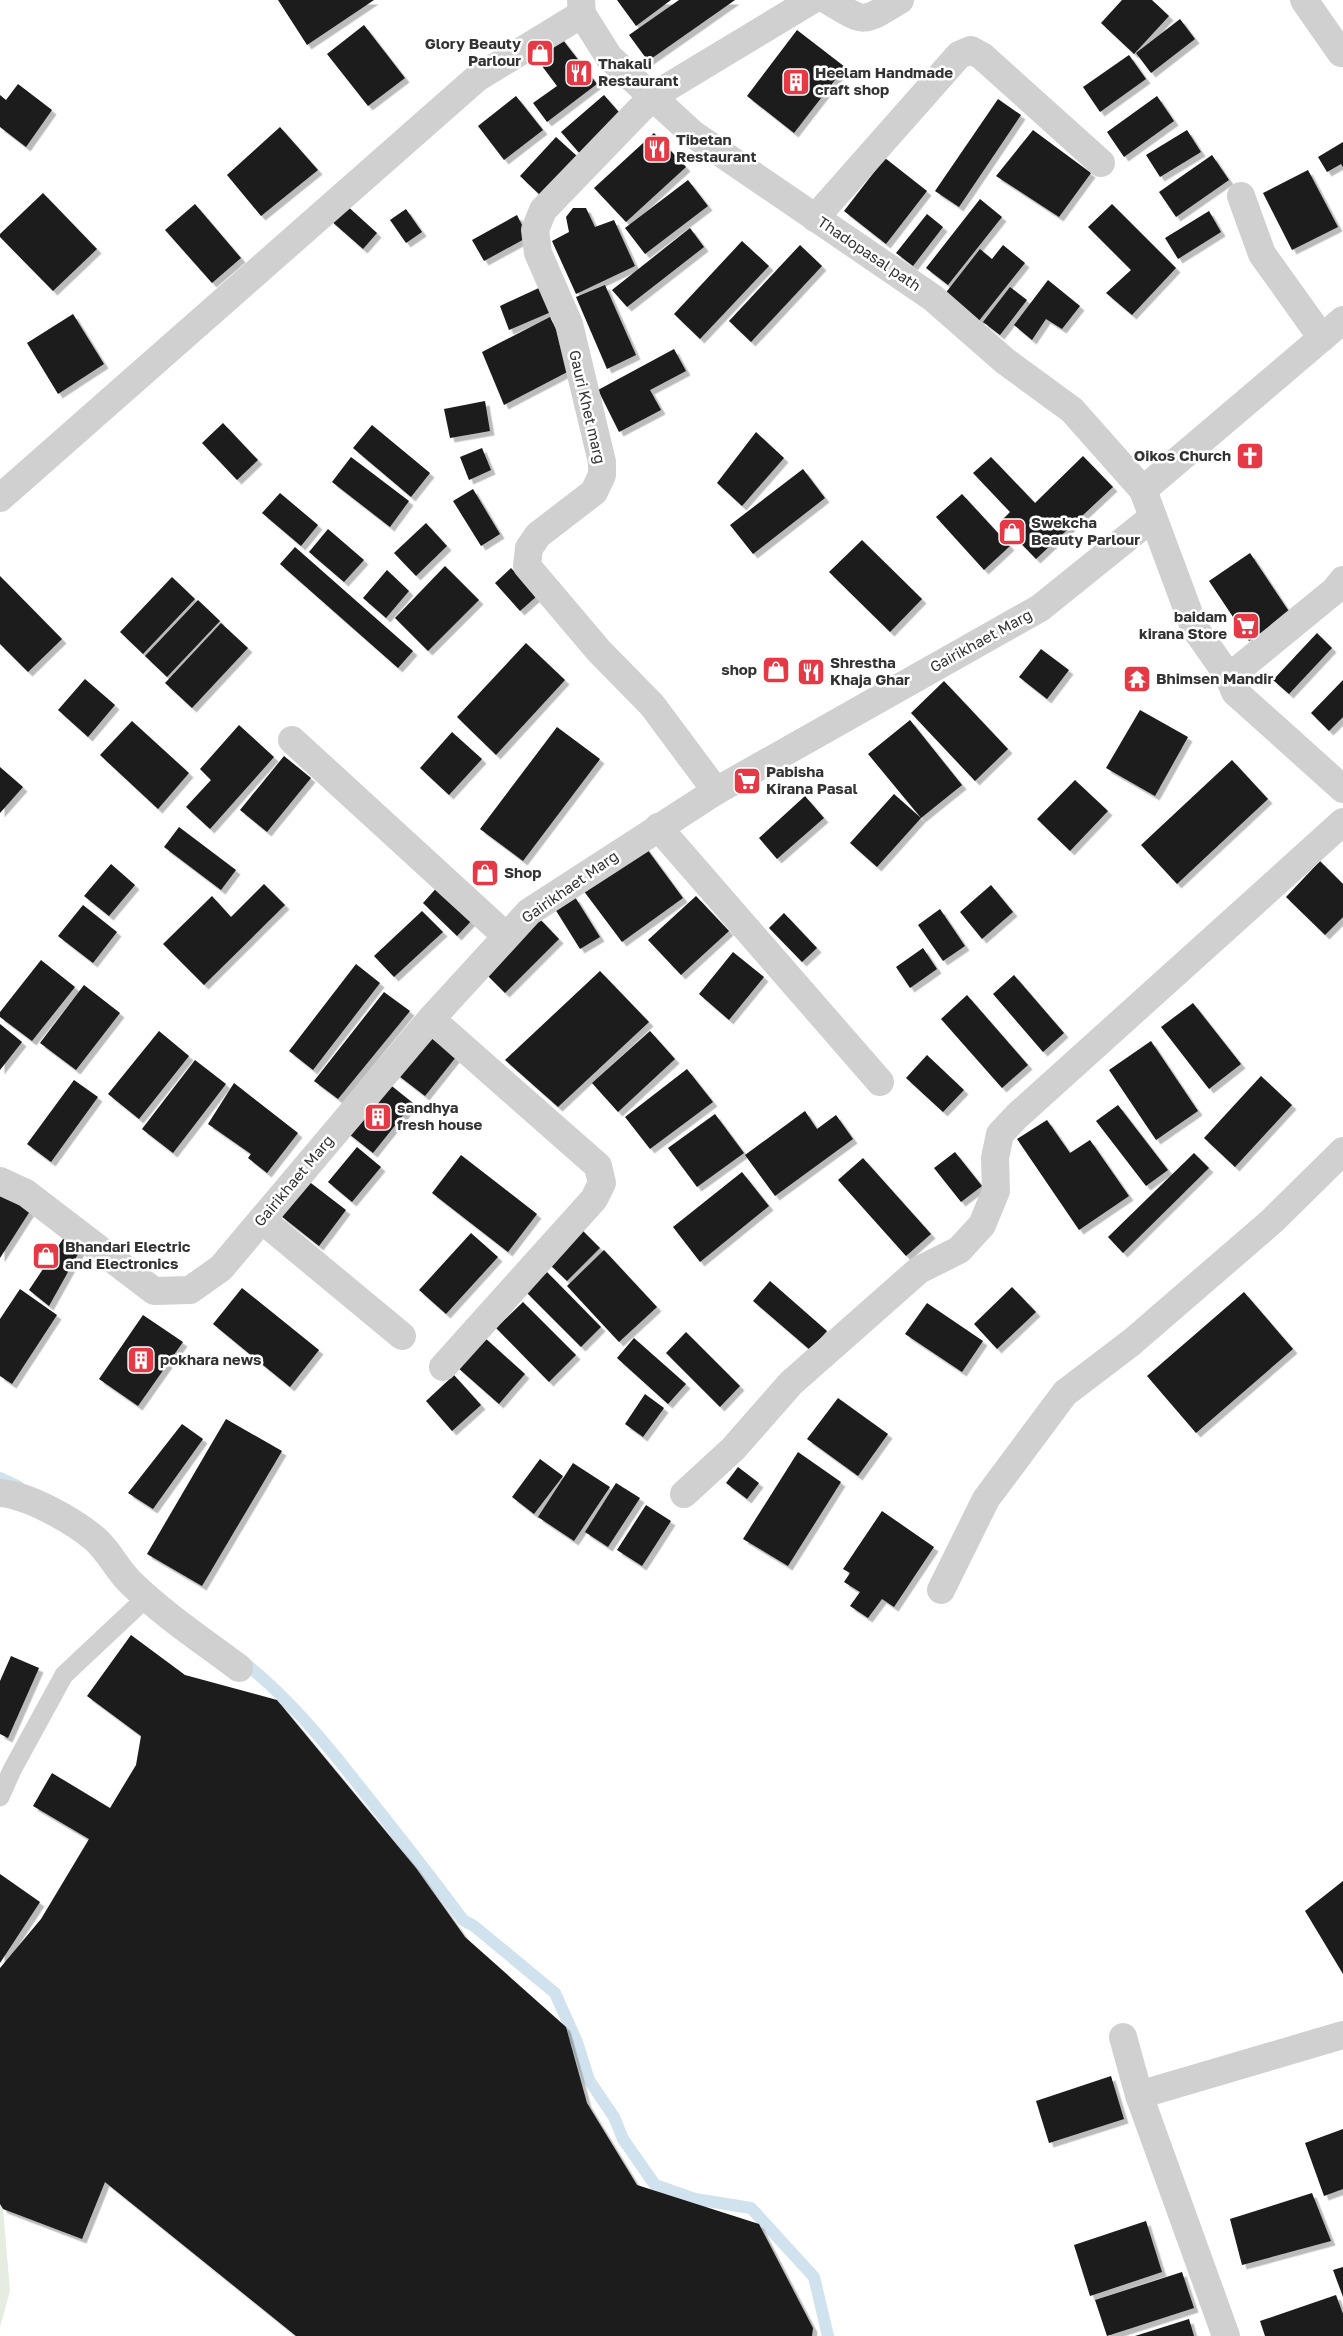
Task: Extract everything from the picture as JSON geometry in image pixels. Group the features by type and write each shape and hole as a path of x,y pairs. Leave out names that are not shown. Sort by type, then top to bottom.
{"street":[{"name":"Gauri Khet marg","path":"716,790 652,705 598,651 528,566 529,548 538,535 594,492 602,475 602,462 568,324 538,253 535,230 543,210 653,96 812,0"},
{"path":"827,0 858,18 873,17 900,0"},
{"path":"1304,0 1342,53"},
{"name":"Thadopasal path","path":"582,7 609,57 693,134 933,298 1004,361 1072,410 1143,490 1194,628 1229,677 1235,692 1343,789"},
{"path":"0,498 477,78 582,7"},
{"path":"815,218 959,54 971,50 982,56 1101,163"},
{"path":"1241,196 1262,254 1322,338"},
{"path":"1143,490 1343,320"},
{"name":"Gairikhaet Marg","path":"0,1181 26,1193 154,1291 190,1290 221,1268 431,1019 529,912 716,790 1040,608 1153,517"},
{"path":"1229,677 1334,591 1343,580"},
{"path":"292,740 506,936"},
{"path":"684,1494 733,1449 791,1383 919,1270 960,1250 982,1225 996,1191 995,1158 1000,1134 1017,1116 1343,822"},
{"path":"658,827 880,1082"},
{"path":"431,1019 598,1166 602,1183 594,1199 443,1367"},
{"path":"941,1590 986,1498 1065,1393 1132,1342 1272,1220 1343,1151"},
{"path":"262,1220 402,1336"},
{"path":"0,1494 10,1494 54,1512 95,1539 112,1558 119,1570 147,1597 177,1623 240,1668"},
{"path":"1139,2095 1343,2035"},
{"path":"1123,2037 1139,2095 1226,2336"}],"lane":[{"path":"0,1797 12,1770 64,1675 147,1597"}],"shaded area":[{"path":"0,2204 3,2209 10,2291 0,2327"}],"building":[{"path":"278,0 374,0 307,45"},
{"path":"617,0 671,0 636,26"},
{"path":"679,0 735,0 648,61 629,35"},
{"path":"1122,0 1152,0 1169,16 1134,54 1101,23"},
{"path":"1180,19 1195,39 1151,73 1136,53"},
{"path":"364,25 405,78 368,106 327,54"},
{"name":"Heelam Handmade craft shop","path":"797,30 845,67 794,133 747,96"},
{"path":"559,35 597,84 547,122 533,103 557,86 533,54"},
{"path":"1129,55 1146,79 1100,112 1083,87"},
{"path":"18,84 52,110 26,147 0,127 0,95 6,100"},
{"path":"604,95 624,118 581,155 561,132"},
{"path":"516,96 543,130 504,160 478,126"},
{"path":"1157,96 1174,121 1124,157 1107,132"},
{"path":"998,99 1021,115 959,207 935,191"},
{"path":"280,127 318,170 261,216 227,175"},
{"path":"1033,130 1091,173 1059,217 996,176"},
{"path":"1187,130 1201,152 1160,177 1146,155"},
{"path":"654,133 686,167 626,222 594,188"},
{"path":"556,137 579,158 542,197 520,176"},
{"path":"1343,142 1343,167 1341,164 1327,172 1318,157"},
{"path":"1212,155 1229,180 1176,217 1159,192"},
{"path":"885,158 927,191 886,244 844,211"},
{"path":"1308,170 1338,227 1292,250 1263,193"},
{"path":"688,180 708,206 645,254 625,228"},
{"path":"43,193 97,249 53,291 0,237 0,234"},
{"path":"980,199 1002,217 948,285 926,268"},
{"path":"195,204 241,258 212,283 165,230"},
{"path":"345,204 377,233 363,249 330,220"},
{"path":"1112,204 1176,268 1132,315 1106,293 1131,270 1088,227"},
{"path":"573,208 586,208 595,227 614,220 635,266 576,294 552,241 569,232 566,217"},
{"path":"406,209 422,232 406,243 390,220"},
{"path":"1209,211 1221,232 1178,259 1165,238"},
{"path":"927,214 943,227 913,266 896,253"},
{"path":"517,215 528,237 484,261 472,240"},
{"path":"690,228 704,247 627,307 612,290"},
{"path":"742,241 769,266 700,339 674,314"},
{"path":"800,245 822,266 751,342 729,321"},
{"path":"1003,245 1025,263 978,322 944,295 980,249 992,259"},
{"path":"1048,280 1080,306 1062,329 1046,319 1032,340 1014,325"},
{"path":"605,285 636,355 607,369 576,297"},
{"path":"541,287 551,312 509,330 500,306"},
{"path":"1010,287 1027,300 1000,335 983,322"},
{"path":"73,314 104,364 58,394 27,343"},
{"path":"550,317 575,368 504,405 482,352"},
{"path":"674,349 686,371 650,390 661,410 619,432 598,390"},
{"path":"485,401 490,431 450,438 444,409"},
{"path":"223,423 258,460 237,480 202,443"},
{"path":"372,425 430,473 411,497 353,448"},
{"path":"756,432 784,458 742,506 717,483"},
{"path":"482,448 491,470 469,480 460,457"},
{"path":"1083,456 1113,487 1036,559 1000,522 1010,512 973,473 991,457 1035,503"},
{"path":"351,457 409,501 390,527 332,482"},
{"path":"803,469 825,498 753,554 730,525"},
{"path":"473,489 500,534 481,546 453,501"},
{"path":"280,493 318,525 301,546 262,513"},
{"path":"962,494 1010,546 984,570 936,517"},
{"path":"426,523 447,546 416,576 394,553"},
{"path":"328,529 364,560 344,582 309,552"},
{"path":"862,540 922,599 890,632 829,572"},
{"path":"295,547 413,651 398,668 280,564"},
{"path":"1250,553 1290,613 1249,641 1209,581"},
{"path":"445,566 479,600 428,651 395,618"},
{"path":"511,568 537,596 520,611 495,583"},
{"path":"387,570 409,591 386,618 363,598"},
{"path":"0,576 62,639 28,672 0,644"},
{"path":"172,577 195,599 143,654 120,632"},
{"path":"198,600 220,621 167,677 145,656"},
{"path":"221,623 248,648 192,708 165,683"},
{"path":"1317,633 1332,648 1289,694 1273,680"},
{"path":"526,643 565,680 496,755 457,717"},
{"path":"1041,649 1069,670 1047,699 1019,677"},
{"path":"85,679 115,705 88,737 58,710"},
{"path":"1343,680 1343,717 1329,731 1311,713"},
{"path":"944,681 1008,749 975,781 911,713"},
{"path":"1140,710 1188,737 1155,796 1106,768"},
{"path":"910,720 962,785 921,818 868,754"},
{"path":"132,721 189,773 158,809 100,755"},
{"path":"239,725 274,757 210,829 186,807 211,780 200,769"},
{"path":"557,727 600,759 523,861 480,829"},
{"path":"452,732 482,759 449,795 420,768"},
{"path":"284,756 311,778 267,832 240,810"},
{"path":"1232,760 1268,799 1177,884 1141,845"},
{"path":"0,767 23,787 0,813"},
{"path":"1075,780 1108,811 1070,851 1037,819"},
{"path":"894,794 921,818 877,867 850,843"},
{"path":"805,796 824,818 777,859 759,838"},
{"path":"179,827 236,870 221,890 164,847"},
{"path":"644,845 683,898 622,942 583,890"},
{"path":"1320,861 1343,884 1343,917 1325,935 1286,897"},
{"path":"111,864 135,885 109,916 84,896"},
{"path":"264,884 285,905 204,985 163,944 212,896 231,917"},
{"path":"440,884 475,917 457,936 423,903"},
{"path":"991,885 1013,912 982,939 960,912"},
{"path":"696,896 729,931 681,975 648,940"},
{"path":"575,897 600,937 580,949 555,909"},
{"path":"83,905 117,932 93,963 58,936"},
{"path":"940,909 965,946 943,961 918,925"},
{"path":"422,911 443,932 394,977 374,956"},
{"path":"784,913 817,948 802,962 769,928"},
{"path":"538,917 559,939 505,993 483,971"},
{"path":"923,948 937,969 910,988 896,967"},
{"path":"733,952 764,977 729,1020 699,994"},
{"path":"41,960 75,987 32,1041 0,1017 0,1012"},
{"path":"356,964 380,983 313,1070 289,1051"},
{"path":"600,971 649,1022 558,1107 505,1060"},
{"path":"1014,975 1064,1033 1043,1052 993,994"},
{"path":"84,985 120,1013 76,1070 40,1043"},
{"path":"384,992 410,1011 338,1099 314,1081"},
{"path":"967,995 1028,1065 1002,1088 941,1019"},
{"path":"1193,1003 1241,1064 1209,1089 1161,1027"},
{"path":"0,1024 22,1042 0,1070"},
{"path":"159,1031 189,1056 139,1119 108,1094"},
{"path":"650,1031 675,1059 618,1112 592,1083"},
{"path":"425,1033 456,1057 425,1096 395,1073"},
{"path":"1151,1041 1198,1111 1156,1140 1109,1070"},
{"path":"927,1055 964,1090 943,1112 906,1078"},
{"path":"195,1060 226,1084 173,1153 142,1129"},
{"path":"687,1069 713,1102 650,1149 625,1117"},
{"path":"1261,1076 1292,1105 1235,1167 1204,1138"},
{"name":"sandhya fresh house","path":"383,1079 413,1103 373,1153 344,1130"},
{"path":"74,1080 98,1097 51,1162 27,1144"},
{"path":"234,1083 298,1133 267,1173 248,1158 251,1154 208,1124"},
{"path":"1118,1105 1168,1170 1146,1186 1096,1121"},
{"path":"805,1111 817,1129 836,1115 853,1139 775,1196 745,1155"},
{"path":"715,1114 744,1153 697,1187 668,1148"},
{"path":"1047,1120 1070,1153 1090,1140 1129,1196 1079,1230 1017,1139"},
{"path":"357,1147 381,1167 352,1202 328,1182"},
{"path":"955,1152 982,1186 961,1202 934,1168"},
{"path":"1194,1153 1209,1168 1123,1253 1108,1237"},
{"path":"461,1155 537,1214 508,1252 432,1193"},
{"path":"863,1158 931,1234 906,1256 838,1180"},
{"path":"742,1172 769,1206 700,1262 673,1227"},
{"path":"307,1180 346,1210 319,1246 281,1216"},
{"path":"0,1188 32,1208 0,1258"},
{"path":"577,1225 600,1248 567,1281 544,1259"},
{"path":"67,1233 83,1245 49,1306 29,1290"},
{"path":"471,1233 498,1257 446,1314 419,1290"},
{"path":"604,1250 657,1307 619,1342 567,1286"},
{"path":"547,1272 601,1327 581,1347 526,1292"},
{"path":"770,1281 827,1331 810,1350 753,1301"},
{"path":"1012,1287 1036,1312 997,1349 974,1324"},
{"path":"242,1288 319,1350 290,1387 213,1324"},
{"path":"20,1289 57,1315 12,1384 0,1376 0,1319"},
{"path":"1244,1292 1293,1349 1196,1433 1147,1376"},
{"path":"523,1302 576,1355 549,1382 496,1328"},
{"path":"927,1303 983,1341 962,1372 905,1334"},
{"name":"pokhara news","path":"143,1315 183,1342 138,1406 99,1379"},
{"path":"686,1332 740,1386 720,1407 666,1353"},
{"path":"484,1337 525,1374 499,1404 457,1367"},
{"path":"634,1338 686,1384 668,1404 617,1358"},
{"path":"454,1375 481,1405 452,1431 426,1401"},
{"path":"645,1394 664,1408 643,1437 625,1424"},
{"path":"838,1398 888,1434 858,1476 807,1439"},
{"path":"226,1419 282,1451 202,1586 147,1554"},
{"path":"182,1424 203,1439 153,1509 128,1493"},
{"path":"798,1452 841,1482 788,1566 743,1539"},
{"path":"540,1459 563,1476 534,1514 512,1497"},
{"path":"573,1463 610,1487 574,1541 538,1517"},
{"path":"738,1467 759,1483 747,1499 726,1483"},
{"path":"616,1483 640,1498 608,1547 585,1532"},
{"path":"646,1505 671,1521 642,1566 617,1550"},
{"path":"882,1511 934,1547 894,1607 882,1599 868,1618 850,1606 860,1592 844,1582 850,1573 843,1569"},
{"path":"131,1635 185,1675 277,1700 416,1868 465,1937 566,2027 587,2103 637,2185 759,2224 813,2328 812,2336 296,2336 105,2182 82,2239 3,2209 0,2204 0,1968 41,1919 89,1839 33,1806 52,1773 110,1808 136,1765 141,1736 87,1696"},
{"path":"11,1656 39,1668 8,1738 0,1734 0,1681"},
{"path":"0,1874 40,1902 0,1963"},
{"path":"1343,1881 1343,1974 1305,1911"},
{"path":"1111,2076 1124,2119 1049,2143 1036,2101"},
{"path":"1343,2129 1343,2189 1324,2196 1305,2143"},
{"path":"1312,2193 1331,2241 1242,2265 1230,2219"},
{"path":"1146,2221 1162,2272 1090,2296 1074,2245"},
{"path":"1343,2267 1343,2297 1333,2270"},
{"path":"1182,2272 1194,2308 1107,2336 1095,2300"},
{"path":"1336,2295 1343,2314 1343,2336 1265,2336 1260,2321"},
{"path":"1189,2319 1194,2336 1135,2336"}],"waterway":[{"path":"0,1478 19,1487"},
{"path":"241,1660 274,1689 319,1736 463,1920 474,1926 555,1993 577,2042 589,2080 614,2117 623,2139 655,2185 695,2199 751,2208 814,2277 828,2336"}],"place":[{"name":"Glory Beauty Parlour","path":"540,53"},
{"name":"Thakali Restaurant","path":"579,73"},
{"name":"Heelam Handmade craft shop","path":"796,82"},
{"name":"Tibetan Restaurant","path":"657,149"},
{"name":"Oikos Church","path":"1250,456"},
{"name":"Swekcha Beauty Parlour","path":"1012,532"},
{"name":"baidam kirana Store","path":"1246,626"},
{"name":"shop","path":"776,670"},
{"name":"Shrestha Khaja Ghar","path":"811,672"},
{"name":"Bhimsen Mandir","path":"1137,679"},
{"name":"Pabisha Kirana Pasal","path":"747,781"},
{"name":"Shop","path":"485,873"},
{"name":"sandhya fresh house","path":"378,1117"},
{"name":"Bhandari Electric and Electronics","path":"46,1256"},
{"name":"pokhara news","path":"141,1360"}]}
